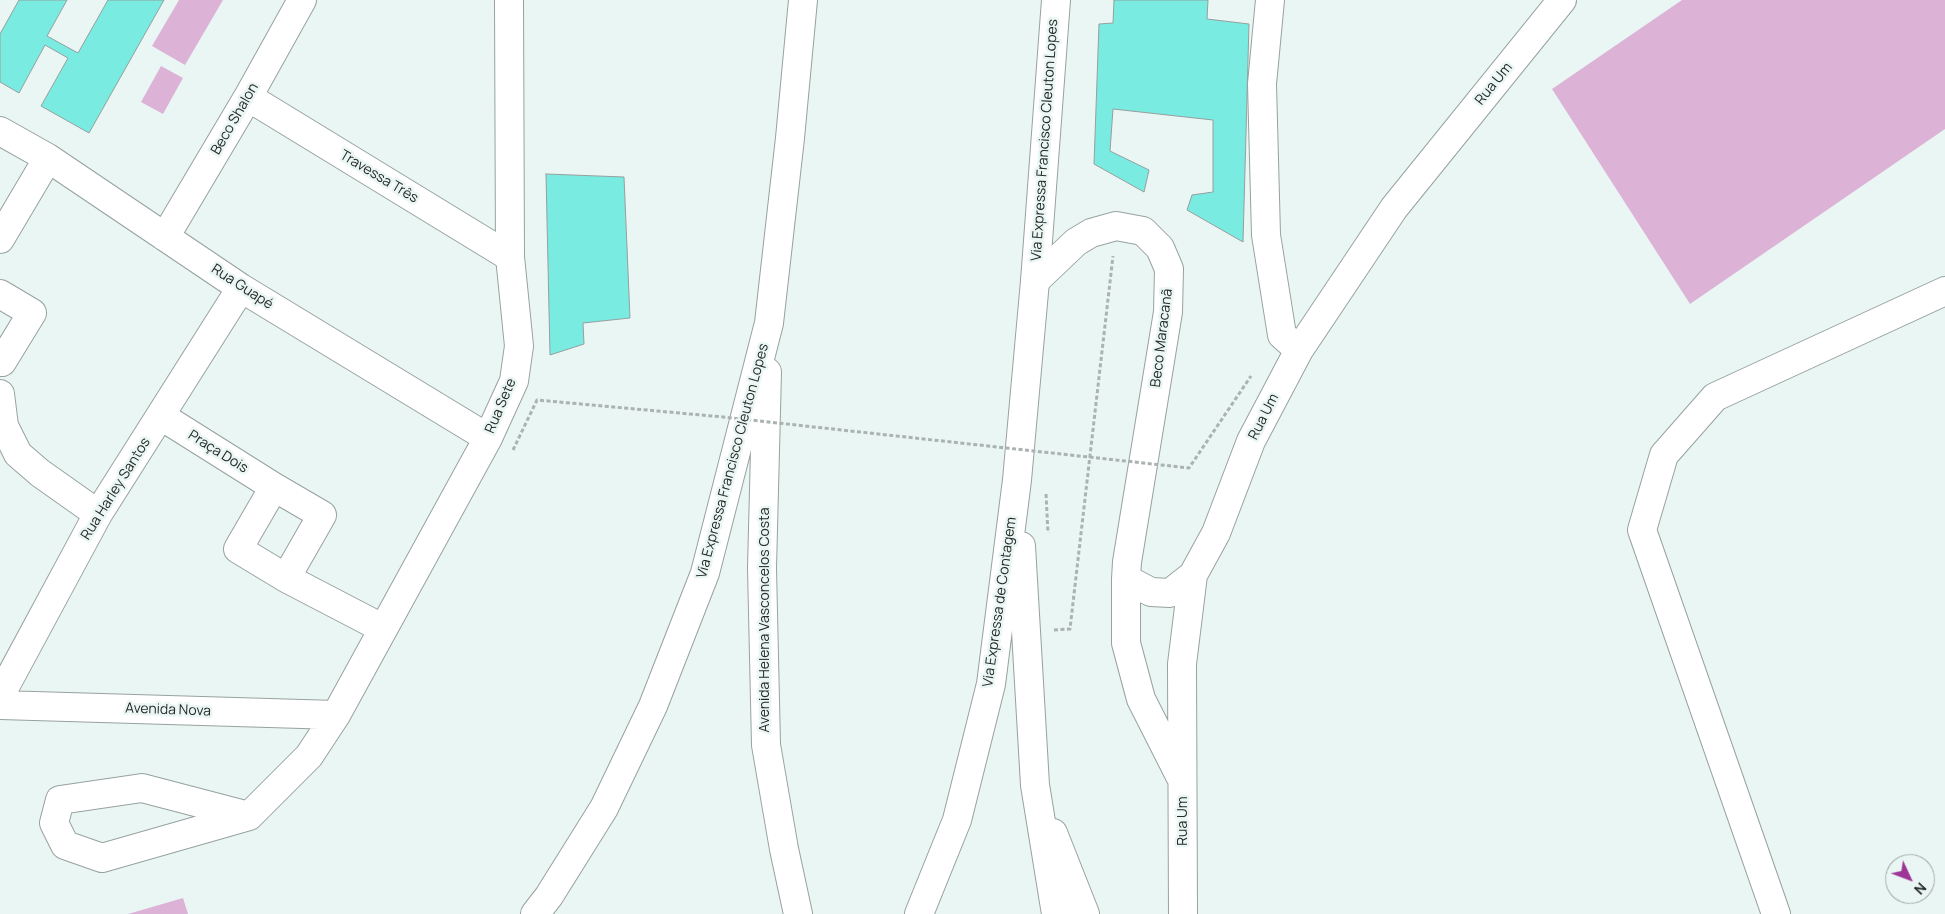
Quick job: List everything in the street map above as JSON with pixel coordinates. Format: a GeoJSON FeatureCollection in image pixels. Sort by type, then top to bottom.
{"type":"FeatureCollection","features":[{"type":"Feature","properties":{"kind":"main road","name":"Beco Shalon"},"geometry":{"type":"LineString","coordinates":[[165,237],[248,97],[302,0]]}},
{"type":"Feature","properties":{"kind":"main road","name":"Rua Sete"},"geometry":{"type":"LineString","coordinates":[[249,816],[309,756],[336,715],[382,628],[488,438],[514,381],[519,346],[510,257],[509,0]]}},
{"type":"Feature","properties":{"kind":"main road","name":"Via Expressa Francisco Cleuton Lopes"},"geometry":{"type":"LineString","coordinates":[[535,914],[549,896],[604,808],[653,706],[705,573],[769,323],[790,138],[803,0]]}},
{"type":"Feature","properties":{"kind":"main road","name":"Via Expressa Francisco Cleuton Lopes"},"geometry":{"type":"LineString","coordinates":[[1035,281],[1056,0]]}},
{"type":"Feature","properties":{"kind":"main road"},"geometry":{"type":"LineString","coordinates":[[1270,0],[1262,84],[1266,235],[1282,335],[1299,350]]}},
{"type":"Feature","properties":{"kind":"main road","name":"Rua Um"},"geometry":{"type":"LineString","coordinates":[[1183,914],[1182,664],[1193,575],[1216,533],[1251,441],[1299,350],[1394,208],[1562,0]]}},
{"type":"Feature","properties":{"kind":"main road","name":"Travessa Três"},"geometry":{"type":"LineString","coordinates":[[248,97],[510,257]]}},
{"type":"Feature","properties":{"kind":"main road","name":"Rua Guapé"},"geometry":{"type":"LineString","coordinates":[[0,131],[48,158],[241,288],[488,438]]}},
{"type":"Feature","properties":{"kind":"main road"},"geometry":{"type":"LineString","coordinates":[[0,239],[48,158]]}},
{"type":"Feature","properties":{"kind":"main road","name":"Beco Maracanã"},"geometry":{"type":"LineString","coordinates":[[1035,281],[1091,233],[1116,226],[1143,232],[1160,248],[1169,268],[1168,312],[1129,552],[1126,579],[1126,643],[1142,699],[1183,782]]}},
{"type":"Feature","properties":{"kind":"main road","name":"Via Expressa de Contagem"},"geometry":{"type":"LineString","coordinates":[[919,914],[957,820],[990,684],[1017,480],[1035,281]]}},
{"type":"Feature","properties":{"kind":"main road","name":"Rua Harley Santos"},"geometry":{"type":"LineString","coordinates":[[0,696],[98,514],[241,288]]}},
{"type":"Feature","properties":{"kind":"main road"},"geometry":{"type":"LineString","coordinates":[[1776,914],[1642,530],[1664,455],[1715,397],[1945,290]]}},
{"type":"Feature","properties":{"kind":"main road"},"geometry":{"type":"LineString","coordinates":[[0,294],[32,314],[1,370]]}},
{"type":"Feature","properties":{"kind":"main road","name":"Avenida Helena Vasconcelos Costa"},"geometry":{"type":"LineString","coordinates":[[769,323],[762,568],[766,745],[784,849],[798,914]]}},
{"type":"Feature","properties":{"kind":"main road"},"geometry":{"type":"LineString","coordinates":[[0,394],[4,426],[18,454],[40,473],[98,514]]}},
{"type":"Feature","properties":{"kind":"main road","name":"Praça Dois"},"geometry":{"type":"LineString","coordinates":[[161,416],[322,515],[286,578]]}},
{"type":"Feature","properties":{"kind":"main road"},"geometry":{"type":"LineString","coordinates":[[1017,480],[1034,785],[1056,914]]}},
{"type":"Feature","properties":{"kind":"main road"},"geometry":{"type":"LineString","coordinates":[[274,487],[238,549],[286,578],[382,628]]}},
{"type":"Feature","properties":{"kind":"main road"},"geometry":{"type":"LineString","coordinates":[[1126,579],[1151,592],[1170,593],[1193,575]]}},
{"type":"Feature","properties":{"kind":"main road","name":"Avenida Nova"},"geometry":{"type":"LineString","coordinates":[[0,705],[336,715]]}},
{"type":"Feature","properties":{"kind":"main road"},"geometry":{"type":"LineString","coordinates":[[1034,785],[1085,914]]}},
{"type":"Feature","properties":{"kind":"main road"},"geometry":{"type":"LineString","coordinates":[[142,788],[249,816],[102,858],[66,845],[54,823],[60,800],[142,788]]}},
{"type":"Feature","properties":{"kind":"path"},"geometry":{"type":"LineString","coordinates":[[1052,630],[1070,629],[1116,226]]}},
{"type":"Feature","properties":{"kind":"path"},"geometry":{"type":"LineString","coordinates":[[513,450],[537,400],[733,418],[1189,468],[1251,376]]}},
{"type":"Feature","properties":{"kind":"shaded area"},"geometry":{"type":"Polygon","coordinates":[[[179,0],[223,0],[185,65],[152,46],[179,0]]]}},
{"type":"Feature","properties":{"kind":"shaded area"},"geometry":{"type":"Polygon","coordinates":[[[1682,0],[1945,0],[1945,129],[1690,304],[1552,89],[1682,0]]]}},
{"type":"Feature","properties":{"kind":"shaded area"},"geometry":{"type":"Polygon","coordinates":[[[161,66],[183,78],[163,114],[141,102],[161,66]]]}},
{"type":"Feature","properties":{"kind":"shaded area"},"geometry":{"type":"Polygon","coordinates":[[[183,898],[188,914],[128,914],[183,898]]]}},
{"type":"Feature","properties":{"kind":"building"},"geometry":{"type":"Polygon","coordinates":[[[19,0],[67,0],[47,36],[78,53],[108,0],[164,0],[89,133],[41,106],[68,58],[45,45],[19,93],[0,82],[0,34],[19,0]]]}},
{"type":"Feature","properties":{"kind":"building"},"geometry":{"type":"Polygon","coordinates":[[[1114,0],[1208,0],[1207,19],[1249,24],[1243,242],[1187,210],[1192,195],[1213,192],[1213,120],[1113,109],[1110,151],[1149,170],[1144,192],[1094,164],[1099,24],[1113,23],[1114,0]]]}},
{"type":"Feature","properties":{"kind":"building"},"geometry":{"type":"Polygon","coordinates":[[[546,174],[624,177],[630,318],[583,323],[584,344],[550,355],[546,174]]]}}]}
